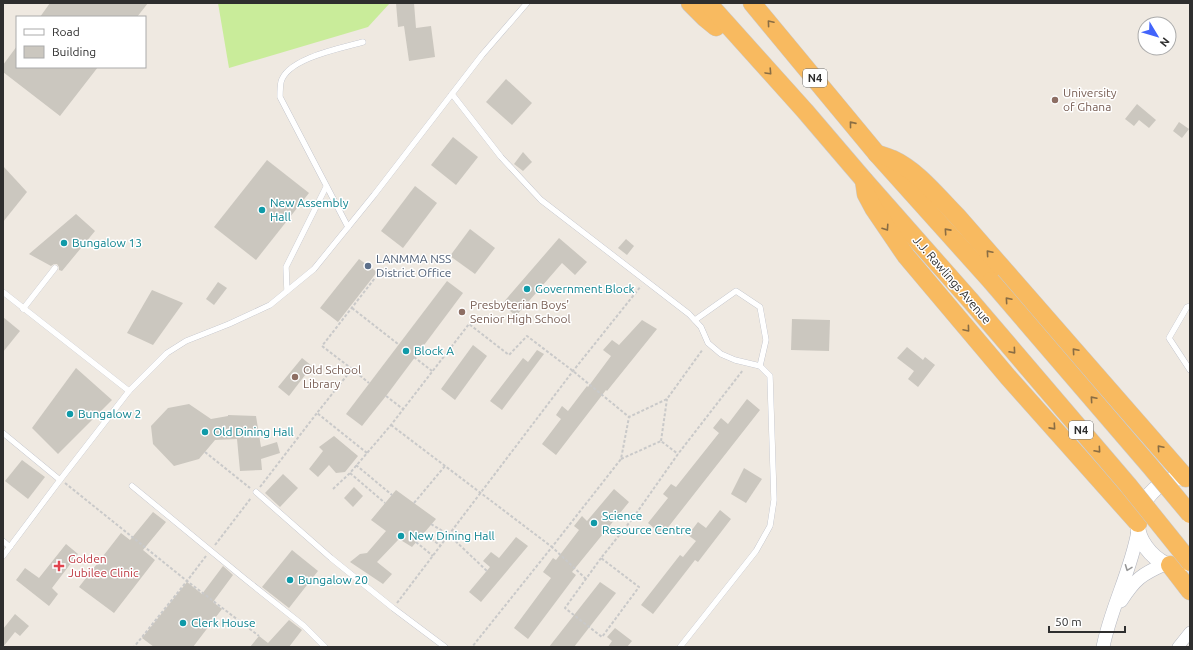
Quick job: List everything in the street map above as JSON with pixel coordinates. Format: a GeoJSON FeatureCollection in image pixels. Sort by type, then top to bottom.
{"type":"FeatureCollection","features":[{"type":"Feature","properties":{"kind":"highway"},"geometry":{"type":"LineString","coordinates":[[690,3],[705,18],[743,44]]}},
{"type":"Feature","properties":{"kind":"highway","name":"J.J. Rawlings Avenue"},"geometry":{"type":"LineString","coordinates":[[708,3],[743,44],[805,111],[975,306],[1128,485],[1190,562]]}},
{"type":"Feature","properties":{"kind":"highway","name":"N4"},"geometry":{"type":"LineString","coordinates":[[752,3],[877,154],[991,281],[1190,514]]}},
{"type":"Feature","properties":{"kind":"highway"},"geometry":{"type":"LineString","coordinates":[[877,154],[891,158],[904,166],[918,177],[957,216],[1188,478]]}},
{"type":"Feature","properties":{"kind":"highway"},"geometry":{"type":"LineString","coordinates":[[864,180],[866,194],[874,209],[906,256],[1008,377],[1138,527]]}},
{"type":"Feature","properties":{"kind":"highway"},"geometry":{"type":"LineString","coordinates":[[1168,564],[1190,592]]}},
{"type":"Feature","properties":{"kind":"main road"},"geometry":{"type":"LineString","coordinates":[[1188,478],[1172,479],[1159,485],[1149,494],[1142,507],[1138,527],[1148,550],[1154,556],[1168,564],[1190,566]]}},
{"type":"Feature","properties":{"kind":"street"},"geometry":{"type":"LineString","coordinates":[[1103,647],[1112,614],[1131,560],[1138,527]]}},
{"type":"Feature","properties":{"kind":"street"},"geometry":{"type":"LineString","coordinates":[[1112,614],[1129,588],[1141,576],[1147,572],[1168,564]]}},
{"type":"Feature","properties":{"kind":"street"},"geometry":{"type":"LineString","coordinates":[[1178,647],[1190,632]]}},
{"type":"Feature","properties":{"kind":"lane"},"geometry":{"type":"LineString","coordinates":[[3,556],[130,391],[167,353],[186,341],[229,324],[270,304],[314,270],[482,55],[527,3]]}},
{"type":"Feature","properties":{"kind":"lane"},"geometry":{"type":"LineString","coordinates":[[348,227],[280,98],[281,80],[290,68],[304,59],[363,42]]}},
{"type":"Feature","properties":{"kind":"lane"},"geometry":{"type":"LineString","coordinates":[[452,94],[501,157],[541,200],[688,314],[701,327],[708,343],[721,354],[735,360],[760,366],[770,376],[774,500],[770,526],[756,551],[680,647]]}},
{"type":"Feature","properties":{"kind":"lane"},"geometry":{"type":"LineString","coordinates":[[287,291],[286,266],[326,186]]}},
{"type":"Feature","properties":{"kind":"lane"},"geometry":{"type":"LineString","coordinates":[[23,308],[55,268]]}},
{"type":"Feature","properties":{"kind":"lane"},"geometry":{"type":"LineString","coordinates":[[695,320],[736,291],[760,307],[766,340],[760,366]]}},
{"type":"Feature","properties":{"kind":"lane"},"geometry":{"type":"LineString","coordinates":[[3,292],[130,391]]}},
{"type":"Feature","properties":{"kind":"lane"},"geometry":{"type":"LineString","coordinates":[[1190,306],[1187,307],[1169,338],[1190,370]]}},
{"type":"Feature","properties":{"kind":"lane"},"geometry":{"type":"LineString","coordinates":[[3,433],[60,480]]}},
{"type":"Feature","properties":{"kind":"lane"},"geometry":{"type":"LineString","coordinates":[[132,486],[304,626],[325,647]]}},
{"type":"Feature","properties":{"kind":"lane"},"geometry":{"type":"LineString","coordinates":[[256,492],[331,558],[393,608],[445,647]]}},
{"type":"Feature","properties":{"kind":"lane"},"geometry":{"type":"LineString","coordinates":[[3,541],[10,547]]}},
{"type":"Feature","properties":{"kind":"path"},"geometry":{"type":"LineString","coordinates":[[369,383],[322,346],[375,278]]}},
{"type":"Feature","properties":{"kind":"path"},"geometry":{"type":"LineString","coordinates":[[393,608],[573,372],[645,281]]}},
{"type":"Feature","properties":{"kind":"path"},"geometry":{"type":"LineString","coordinates":[[352,308],[398,344]]}},
{"type":"Feature","properties":{"kind":"path"},"geometry":{"type":"LineString","coordinates":[[332,488],[350,473],[391,425],[469,324],[509,355],[527,336],[629,417]]}},
{"type":"Feature","properties":{"kind":"path"},"geometry":{"type":"LineString","coordinates":[[661,441],[668,399],[708,343]]}},
{"type":"Feature","properties":{"kind":"path"},"geometry":{"type":"LineString","coordinates":[[414,357],[433,371]]}},
{"type":"Feature","properties":{"kind":"path"},"geometry":{"type":"LineString","coordinates":[[601,558],[639,587],[602,637],[565,608],[601,558],[633,518],[678,454],[748,362]]}},
{"type":"Feature","properties":{"kind":"path"},"geometry":{"type":"LineString","coordinates":[[352,369],[317,414],[367,452]]}},
{"type":"Feature","properties":{"kind":"path"},"geometry":{"type":"LineString","coordinates":[[386,396],[403,409]]}},
{"type":"Feature","properties":{"kind":"path"},"geometry":{"type":"LineString","coordinates":[[629,417],[668,399]]}},
{"type":"Feature","properties":{"kind":"path"},"geometry":{"type":"LineString","coordinates":[[472,647],[621,459],[629,417]]}},
{"type":"Feature","properties":{"kind":"path"},"geometry":{"type":"LineString","coordinates":[[391,425],[552,547],[586,579]]}},
{"type":"Feature","properties":{"kind":"path"},"geometry":{"type":"LineString","coordinates":[[661,441],[678,454]]}},
{"type":"Feature","properties":{"kind":"path"},"geometry":{"type":"LineString","coordinates":[[621,459],[661,441]]}},
{"type":"Feature","properties":{"kind":"path"},"geometry":{"type":"LineString","coordinates":[[205,452],[256,492]]}},
{"type":"Feature","properties":{"kind":"path"},"geometry":{"type":"LineString","coordinates":[[356,465],[392,495]]}},
{"type":"Feature","properties":{"kind":"path"},"geometry":{"type":"LineString","coordinates":[[414,504],[445,466]]}},
{"type":"Feature","properties":{"kind":"path"},"geometry":{"type":"LineString","coordinates":[[350,473],[385,503]]}},
{"type":"Feature","properties":{"kind":"path"},"geometry":{"type":"LineString","coordinates":[[60,480],[259,636]]}},
{"type":"Feature","properties":{"kind":"path"},"geometry":{"type":"LineString","coordinates":[[431,524],[449,535],[487,571]]}},
{"type":"Feature","properties":{"kind":"path"},"geometry":{"type":"LineString","coordinates":[[423,533],[441,546]]}},
{"type":"Feature","properties":{"kind":"path"},"geometry":{"type":"LineString","coordinates":[[416,542],[433,556]]}},
{"type":"Feature","properties":{"kind":"path"},"geometry":{"type":"LineString","coordinates":[[134,647],[187,581]]}},
{"type":"Feature","properties":{"kind":"green space"},"geometry":{"type":"Polygon","coordinates":[[[218,3],[390,3],[368,27],[229,68],[218,3]]]}},
{"type":"Feature","properties":{"kind":"building"},"geometry":{"type":"Polygon","coordinates":[[[50,3],[148,3],[138,16],[41,16],[50,3]]]}},
{"type":"Feature","properties":{"kind":"building"},"geometry":{"type":"Polygon","coordinates":[[[396,3],[414,3],[416,28],[431,26],[435,57],[409,61],[404,26],[398,27],[396,3]]]}},
{"type":"Feature","properties":{"kind":"building"},"geometry":{"type":"Polygon","coordinates":[[[16,47],[16,68],[97,68],[60,116],[3,72],[3,65],[16,47]]]}},
{"type":"Feature","properties":{"kind":"building"},"geometry":{"type":"Polygon","coordinates":[[[506,79],[532,103],[512,125],[486,102],[506,79]]]}},
{"type":"Feature","properties":{"kind":"building"},"geometry":{"type":"Polygon","coordinates":[[[1137,104],[1156,120],[1149,128],[1139,120],[1134,126],[1125,119],[1137,104]]]}},
{"type":"Feature","properties":{"kind":"building"},"geometry":{"type":"Polygon","coordinates":[[[1179,122],[1189,129],[1182,138],[1173,131],[1179,122]]]}},
{"type":"Feature","properties":{"kind":"building"},"geometry":{"type":"Polygon","coordinates":[[[453,137],[478,157],[456,185],[431,165],[453,137]]]}},
{"type":"Feature","properties":{"kind":"building"},"geometry":{"type":"Polygon","coordinates":[[[523,152],[532,162],[523,171],[514,164],[523,152]]]}},
{"type":"Feature","properties":{"kind":"building","name":"New Assembly Hall"},"geometry":{"type":"Polygon","coordinates":[[[267,160],[309,193],[256,260],[214,227],[267,160]]]}},
{"type":"Feature","properties":{"kind":"building"},"geometry":{"type":"Polygon","coordinates":[[[3,166],[27,192],[3,222],[3,166]]]}},
{"type":"Feature","properties":{"kind":"building"},"geometry":{"type":"Polygon","coordinates":[[[415,186],[437,203],[403,248],[381,231],[415,186]]]}},
{"type":"Feature","properties":{"kind":"building","name":"Bungalow 13"},"geometry":{"type":"Polygon","coordinates":[[[76,214],[95,231],[62,271],[59,270],[57,264],[51,266],[29,254],[76,214]]]}},
{"type":"Feature","properties":{"kind":"building"},"geometry":{"type":"Polygon","coordinates":[[[470,229],[495,248],[475,274],[450,256],[470,229]]]}},
{"type":"Feature","properties":{"kind":"building","name":"Government Block"},"geometry":{"type":"Polygon","coordinates":[[[559,238],[587,262],[575,275],[562,263],[516,316],[502,304],[559,238]]]}},
{"type":"Feature","properties":{"kind":"building"},"geometry":{"type":"Polygon","coordinates":[[[626,239],[634,246],[627,255],[618,248],[626,239]]]}},
{"type":"Feature","properties":{"kind":"building"},"geometry":{"type":"Polygon","coordinates":[[[359,259],[377,272],[338,322],[320,308],[359,259]]]}},
{"type":"Feature","properties":{"kind":"building","name":"Block A"},"geometry":{"type":"Polygon","coordinates":[[[447,281],[463,293],[362,426],[346,414],[447,281]]]}},
{"type":"Feature","properties":{"kind":"building"},"geometry":{"type":"Polygon","coordinates":[[[218,282],[227,288],[214,305],[206,299],[218,282]]]}},
{"type":"Feature","properties":{"kind":"building"},"geometry":{"type":"Polygon","coordinates":[[[152,290],[183,303],[153,345],[127,333],[152,290]]]}},
{"type":"Feature","properties":{"kind":"building"},"geometry":{"type":"Polygon","coordinates":[[[3,317],[20,331],[3,352],[3,317]]]}},
{"type":"Feature","properties":{"kind":"building"},"geometry":{"type":"Polygon","coordinates":[[[792,319],[830,320],[829,351],[791,350],[792,319]]]}},
{"type":"Feature","properties":{"kind":"building"},"geometry":{"type":"Polygon","coordinates":[[[642,320],[657,329],[607,391],[606,390],[556,455],[542,444],[561,419],[556,415],[562,406],[568,411],[587,386],[588,387],[611,356],[603,350],[612,340],[619,345],[642,320]]]}},
{"type":"Feature","properties":{"kind":"building"},"geometry":{"type":"Polygon","coordinates":[[[473,345],[487,356],[455,400],[441,389],[473,345]]]}},
{"type":"Feature","properties":{"kind":"building"},"geometry":{"type":"Polygon","coordinates":[[[907,347],[923,360],[925,357],[935,365],[918,387],[908,379],[914,371],[897,358],[907,347]]]}},
{"type":"Feature","properties":{"kind":"building"},"geometry":{"type":"Polygon","coordinates":[[[537,350],[544,354],[502,410],[490,401],[523,358],[528,362],[537,350]]]}},
{"type":"Feature","properties":{"kind":"building","name":"Old School Library"},"geometry":{"type":"Polygon","coordinates":[[[302,358],[312,366],[289,396],[278,387],[302,358]]]}},
{"type":"Feature","properties":{"kind":"building","name":"Bungalow 2"},"geometry":{"type":"Polygon","coordinates":[[[76,368],[112,400],[58,454],[32,428],[76,368]]]}},
{"type":"Feature","properties":{"kind":"building"},"geometry":{"type":"Polygon","coordinates":[[[747,399],[760,410],[662,535],[648,523],[668,498],[663,494],[671,484],[676,487],[719,433],[713,428],[721,418],[728,424],[747,399]]]}},
{"type":"Feature","properties":{"kind":"building","name":"Old Dining Hall"},"geometry":{"type":"Polygon","coordinates":[[[189,404],[211,419],[228,415],[256,416],[261,447],[277,442],[280,453],[261,459],[262,470],[240,471],[237,439],[215,440],[199,459],[174,466],[153,444],[151,426],[168,408],[189,404]]]}},
{"type":"Feature","properties":{"kind":"building"},"geometry":{"type":"Polygon","coordinates":[[[334,436],[358,456],[345,472],[336,473],[329,465],[318,477],[309,469],[323,451],[319,447],[334,436]]]}},
{"type":"Feature","properties":{"kind":"building"},"geometry":{"type":"Polygon","coordinates":[[[22,460],[45,477],[28,499],[5,481],[22,460]]]}},
{"type":"Feature","properties":{"kind":"building"},"geometry":{"type":"Polygon","coordinates":[[[744,468],[762,479],[746,503],[731,494],[744,468]]]}},
{"type":"Feature","properties":{"kind":"building"},"geometry":{"type":"Polygon","coordinates":[[[283,474],[298,488],[280,507],[265,493],[283,474]]]}},
{"type":"Feature","properties":{"kind":"building"},"geometry":{"type":"Polygon","coordinates":[[[354,487],[363,496],[353,507],[344,498],[354,487]]]}},
{"type":"Feature","properties":{"kind":"building"},"geometry":{"type":"Polygon","coordinates":[[[614,489],[629,502],[572,572],[576,575],[528,639],[514,628],[551,578],[543,572],[553,558],[556,560],[579,530],[574,526],[582,516],[587,521],[614,489]]]}},
{"type":"Feature","properties":{"kind":"building","name":"New Dining Hall"},"geometry":{"type":"Polygon","coordinates":[[[396,490],[436,519],[412,547],[399,539],[377,562],[392,574],[383,584],[350,562],[360,554],[367,553],[386,531],[371,520],[396,490]]]}},
{"type":"Feature","properties":{"kind":"building"},"geometry":{"type":"Polygon","coordinates":[[[720,510],[731,519],[698,562],[695,560],[653,614],[641,605],[680,555],[683,557],[696,541],[688,535],[698,522],[706,528],[720,510]]]}},
{"type":"Feature","properties":{"kind":"building"},"geometry":{"type":"Polygon","coordinates":[[[153,512],[166,522],[143,550],[155,560],[114,613],[79,587],[121,533],[130,540],[153,512]]]}},
{"type":"Feature","properties":{"kind":"building"},"geometry":{"type":"Polygon","coordinates":[[[516,537],[528,546],[481,602],[469,592],[490,567],[483,561],[491,552],[499,558],[516,537]]]}},
{"type":"Feature","properties":{"kind":"building"},"geometry":{"type":"Polygon","coordinates":[[[66,544],[78,554],[52,588],[58,594],[49,606],[16,580],[25,568],[39,578],[66,544]]]}},
{"type":"Feature","properties":{"kind":"building","name":"Bungalow 20"},"geometry":{"type":"Polygon","coordinates":[[[292,550],[318,571],[289,608],[262,587],[292,550]]]}},
{"type":"Feature","properties":{"kind":"building","name":"Clerk House"},"geometry":{"type":"Polygon","coordinates":[[[223,566],[233,575],[213,602],[222,609],[193,647],[154,647],[142,638],[187,582],[202,594],[223,566]]]}},
{"type":"Feature","properties":{"kind":"building"},"geometry":{"type":"Polygon","coordinates":[[[600,582],[616,593],[574,647],[549,647],[600,582]]]}},
{"type":"Feature","properties":{"kind":"building"},"geometry":{"type":"Polygon","coordinates":[[[15,614],[29,626],[20,636],[15,632],[3,647],[3,629],[15,614]]]}},
{"type":"Feature","properties":{"kind":"building"},"geometry":{"type":"Polygon","coordinates":[[[289,620],[302,630],[289,647],[250,647],[259,636],[268,643],[289,620]]]}},
{"type":"Feature","properties":{"kind":"building"},"geometry":{"type":"Polygon","coordinates":[[[615,628],[632,641],[627,647],[608,647],[612,641],[607,637],[615,628]]]}},
{"type":"Feature","properties":{"kind":"place","name":"University of Ghana"},"geometry":{"type":"Point","coordinates":[1055,100]}},
{"type":"Feature","properties":{"kind":"place","name":"New Assembly Hall"},"geometry":{"type":"Point","coordinates":[262,210]}},
{"type":"Feature","properties":{"kind":"place","name":"Bungalow 13"},"geometry":{"type":"Point","coordinates":[64,243]}},
{"type":"Feature","properties":{"kind":"place","name":"LANMMA NSS District Office"},"geometry":{"type":"Point","coordinates":[368,266]}},
{"type":"Feature","properties":{"kind":"place","name":"Government Block"},"geometry":{"type":"Point","coordinates":[527,289]}},
{"type":"Feature","properties":{"kind":"place","name":"Presbyterian Boys' Senior High School"},"geometry":{"type":"Point","coordinates":[462,312]}},
{"type":"Feature","properties":{"kind":"place","name":"Block A"},"geometry":{"type":"Point","coordinates":[406,351]}},
{"type":"Feature","properties":{"kind":"place","name":"Old School Library"},"geometry":{"type":"Point","coordinates":[295,377]}},
{"type":"Feature","properties":{"kind":"place","name":"Bungalow 2"},"geometry":{"type":"Point","coordinates":[70,414]}},
{"type":"Feature","properties":{"kind":"place","name":"Old Dining Hall"},"geometry":{"type":"Point","coordinates":[205,432]}},
{"type":"Feature","properties":{"kind":"place","name":"Science Resource Centre"},"geometry":{"type":"Point","coordinates":[594,523]}},
{"type":"Feature","properties":{"kind":"place","name":"New Dining Hall"},"geometry":{"type":"Point","coordinates":[401,536]}},
{"type":"Feature","properties":{"kind":"place","name":"Golden Jubilee Clinic"},"geometry":{"type":"Point","coordinates":[59,566]}},
{"type":"Feature","properties":{"kind":"place","name":"Bungalow 20"},"geometry":{"type":"Point","coordinates":[290,580]}},
{"type":"Feature","properties":{"kind":"place","name":"Clerk House"},"geometry":{"type":"Point","coordinates":[183,623]}}]}
